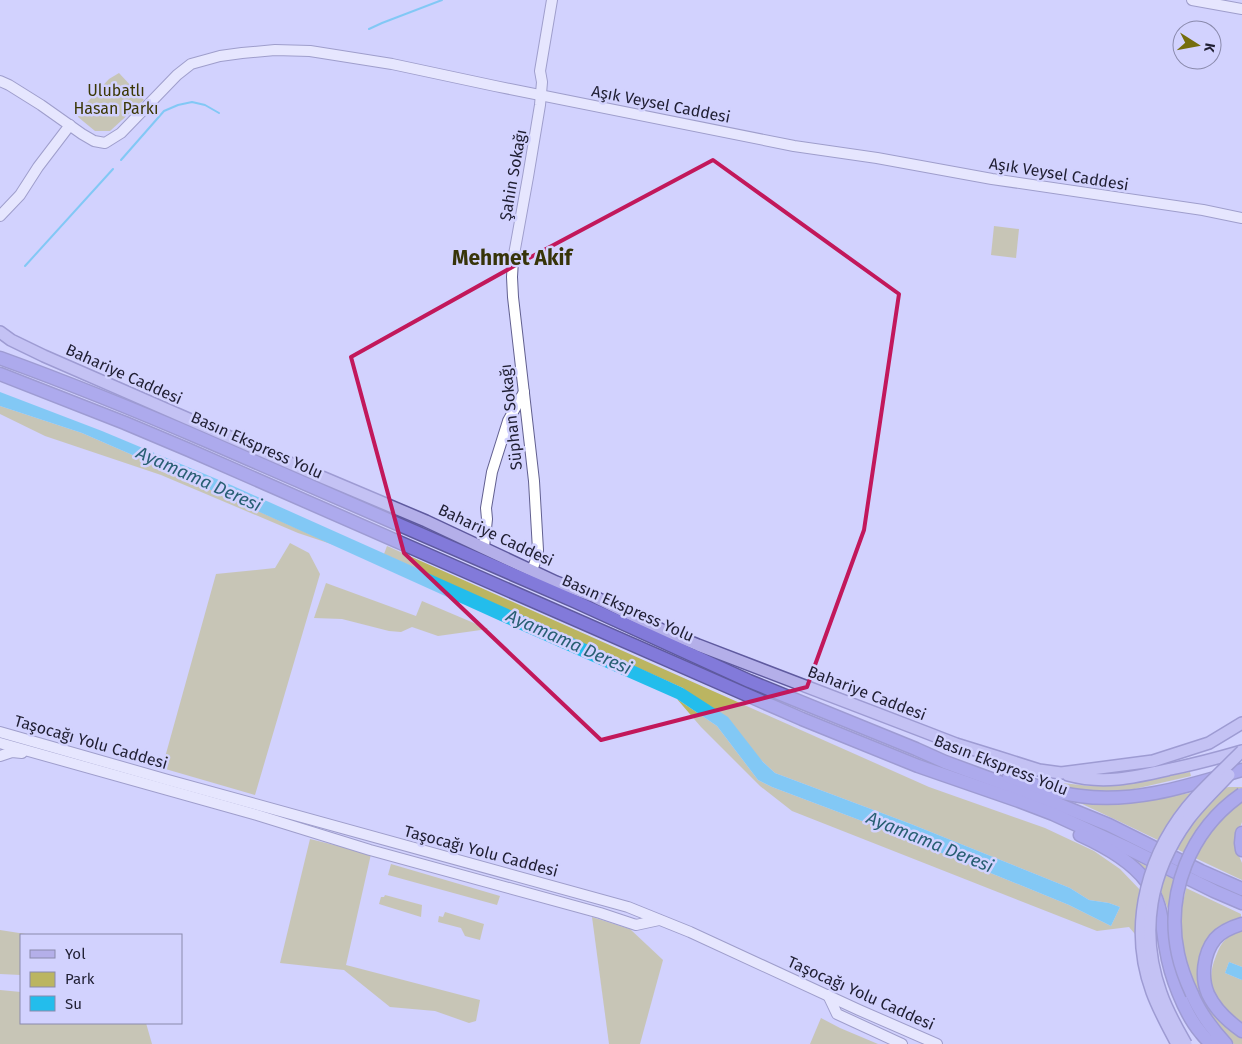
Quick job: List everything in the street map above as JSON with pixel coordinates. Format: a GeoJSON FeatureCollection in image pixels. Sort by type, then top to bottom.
{"type":"FeatureCollection","features":[{"type":"Feature","properties":{"kind":"highway"},"geometry":{"type":"LineString","coordinates":[[0,351],[29,364],[44,374]]}},
{"type":"Feature","properties":{"kind":"highway","name":"Basın Ekspress Yolu"},"geometry":{"type":"LineString","coordinates":[[0,358],[152,417],[574,601],[750,681],[945,762],[1043,798],[1109,825],[1201,871],[1242,889]]}},
{"type":"Feature","properties":{"kind":"highway","name":"Basın Ekspress Yolu"},"geometry":{"type":"LineString","coordinates":[[0,374],[125,423],[802,720],[918,766],[1038,808],[1097,834],[1242,904]]}},
{"type":"Feature","properties":{"kind":"highway"},"geometry":{"type":"LineString","coordinates":[[916,749],[950,757],[1045,789],[1090,798],[1133,797],[1156,793],[1242,770]]}},
{"type":"Feature","properties":{"kind":"highway"},"geometry":{"type":"LineString","coordinates":[[1209,780],[1242,776]]}},
{"type":"Feature","properties":{"kind":"highway"},"geometry":{"type":"LineString","coordinates":[[993,793],[1014,806],[1068,829],[1101,846],[1128,863],[1145,879],[1161,911],[1169,968],[1176,987],[1192,1022],[1212,1044]]}},
{"type":"Feature","properties":{"kind":"highway"},"geometry":{"type":"LineString","coordinates":[[1226,1044],[1207,1022],[1192,994],[1181,966],[1174,917],[1180,879],[1193,848],[1208,825],[1224,808],[1242,794]]}},
{"type":"Feature","properties":{"kind":"highway"},"geometry":{"type":"LineString","coordinates":[[1242,833],[1242,850]]}},
{"type":"Feature","properties":{"kind":"highway"},"geometry":{"type":"LineString","coordinates":[[1242,924],[1226,930],[1215,939],[1207,957],[1204,984],[1215,1005],[1225,1017],[1242,1031]]}},
{"type":"Feature","properties":{"kind":"main road"},"geometry":{"type":"LineString","coordinates":[[542,82],[540,70],[552,0]]}},
{"type":"Feature","properties":{"kind":"main road"},"geometry":{"type":"LineString","coordinates":[[542,82],[547,71],[558,0]]}},
{"type":"Feature","properties":{"kind":"main road"},"geometry":{"type":"LineString","coordinates":[[1192,0],[1242,9]]}},
{"type":"Feature","properties":{"kind":"main road","name":"Aşık Veysel Caddesi"},"geometry":{"type":"LineString","coordinates":[[70,125],[94,141],[105,143],[122,133],[176,75],[191,64],[242,52],[310,50],[392,64],[794,146],[876,158],[992,179],[1204,210],[1242,218]]}},
{"type":"Feature","properties":{"kind":"main road"},"geometry":{"type":"LineString","coordinates":[[0,81],[70,125],[38,167],[20,196],[0,216]]}},
{"type":"Feature","properties":{"kind":"main road","name":"Şahin Sokağı"},"geometry":{"type":"LineString","coordinates":[[513,260],[542,82]]}},
{"type":"Feature","properties":{"kind":"main road","name":"Süphan Sokağı"},"geometry":{"type":"LineString","coordinates":[[513,260],[513,297],[534,481],[538,550],[532,570]]}},
{"type":"Feature","properties":{"kind":"main road","name":"Bahariye Caddesi"},"geometry":{"type":"LineString","coordinates":[[0,332],[11,340],[44,356],[409,513],[556,582],[593,596],[664,631],[956,744],[1039,770],[1062,774],[1153,761],[1209,743],[1242,723]]}},
{"type":"Feature","properties":{"kind":"main road"},"geometry":{"type":"LineString","coordinates":[[484,547],[487,519],[486,508],[492,472],[508,421],[524,392]]}},
{"type":"Feature","properties":{"kind":"main road","name":"Taşocağı Yolu Caddesi"},"geometry":{"type":"LineString","coordinates":[[0,732],[258,810],[370,850],[600,913],[636,925],[660,920]]}},
{"type":"Feature","properties":{"kind":"main road","name":"Taşocağı Yolu Caddesi"},"geometry":{"type":"LineString","coordinates":[[0,743],[152,785],[258,810],[628,907],[690,932],[937,1044]]}},
{"type":"Feature","properties":{"kind":"main road"},"geometry":{"type":"LineString","coordinates":[[1062,774],[1079,778],[1111,780],[1138,777],[1242,751]]}},
{"type":"Feature","properties":{"kind":"main road"},"geometry":{"type":"LineString","coordinates":[[1178,1044],[1162,1016],[1149,983],[1144,965],[1141,914],[1150,876],[1159,851],[1168,836],[1196,797],[1242,751]]}},
{"type":"Feature","properties":{"kind":"main road"},"geometry":{"type":"LineString","coordinates":[[0,756],[12,752],[35,752]]}},
{"type":"Feature","properties":{"kind":"main road"},"geometry":{"type":"LineString","coordinates":[[1186,1044],[1161,994],[1153,968],[1149,938],[1150,909],[1157,878],[1176,838],[1208,797],[1242,762]]}},
{"type":"Feature","properties":{"kind":"main road","name":"Taşocağı Yolu Caddesi"},"geometry":{"type":"LineString","coordinates":[[828,995],[837,1014],[902,1044]]}},
{"type":"Feature","properties":{"kind":"main road"},"geometry":{"type":"LineString","coordinates":[[853,1022],[859,1010]]}},
{"type":"Feature","properties":{"kind":"highlighted area"},"geometry":{"type":"Polygon","coordinates":[[[713,160],[899,294],[864,530],[807,687],[601,740],[404,553],[351,357],[516,265],[713,160]]]}},
{"type":"Feature","properties":{"kind":"green space","name":"Ulubatlı Hasan Parkı"},"geometry":{"type":"Polygon","coordinates":[[[119,73],[144,100],[110,131],[95,131],[78,117],[80,110],[109,79],[119,73]]]}},
{"type":"Feature","properties":{"kind":"green space"},"geometry":{"type":"Polygon","coordinates":[[[994,226],[1019,229],[1016,258],[991,255],[994,226]]]}},
{"type":"Feature","properties":{"kind":"green space"},"geometry":{"type":"Polygon","coordinates":[[[0,406],[82,433],[334,545],[298,533],[161,475],[45,436],[0,414],[0,406]]]}},
{"type":"Feature","properties":{"kind":"green space"},"geometry":{"type":"Polygon","coordinates":[[[290,543],[309,553],[320,574],[255,795],[162,768],[216,574],[275,568],[290,543]]]}},
{"type":"Feature","properties":{"kind":"green space"},"geometry":{"type":"Polygon","coordinates":[[[387,546],[929,787],[1045,828],[1094,851],[1120,869],[1143,893],[1140,940],[1129,927],[1097,931],[792,811],[760,786],[701,727],[677,699],[717,726],[758,780],[772,787],[878,827],[1069,905],[1111,926],[1120,907],[1089,900],[1070,888],[911,824],[775,773],[683,688],[384,554],[387,546]]]}},
{"type":"Feature","properties":{"kind":"green space"},"geometry":{"type":"Polygon","coordinates":[[[326,583],[416,616],[422,601],[488,629],[438,636],[412,627],[401,632],[389,631],[342,619],[314,618],[326,583]]]}},
{"type":"Feature","properties":{"kind":"green space"},"geometry":{"type":"Polygon","coordinates":[[[1190,772],[1191,776],[1130,790],[1083,792],[1058,787],[1062,783],[1090,786],[1190,772]]]}},
{"type":"Feature","properties":{"kind":"green space"},"geometry":{"type":"Polygon","coordinates":[[[1229,787],[1242,787],[1242,822],[1237,836],[1237,847],[1242,863],[1242,880],[1080,803],[1126,803],[1229,787]]]}},
{"type":"Feature","properties":{"kind":"green space"},"geometry":{"type":"Polygon","coordinates":[[[310,839],[371,854],[346,965],[480,1000],[476,1021],[469,1023],[435,1011],[390,1007],[344,970],[280,963],[310,839]]]}},
{"type":"Feature","properties":{"kind":"green space"},"geometry":{"type":"Polygon","coordinates":[[[1132,859],[1175,880],[1171,917],[1161,891],[1151,877],[1132,859]]]}},
{"type":"Feature","properties":{"kind":"green space"},"geometry":{"type":"Polygon","coordinates":[[[391,864],[500,896],[497,905],[388,875],[391,864]]]}},
{"type":"Feature","properties":{"kind":"green space"},"geometry":{"type":"Polygon","coordinates":[[[1186,888],[1241,914],[1241,918],[1221,925],[1212,936],[1198,967],[1242,1038],[1242,1044],[1234,1044],[1221,1030],[1200,999],[1192,982],[1186,963],[1181,926],[1186,888]]]}},
{"type":"Feature","properties":{"kind":"green space"},"geometry":{"type":"Polygon","coordinates":[[[385,895],[422,905],[421,917],[379,904],[381,897],[385,895]]]}},
{"type":"Feature","properties":{"kind":"green space"},"geometry":{"type":"Polygon","coordinates":[[[445,912],[484,924],[480,940],[465,936],[461,928],[438,922],[439,916],[443,917],[445,912]]]}},
{"type":"Feature","properties":{"kind":"green space"},"geometry":{"type":"Polygon","coordinates":[[[592,917],[630,929],[663,960],[640,1044],[609,1044],[592,917]]]}},
{"type":"Feature","properties":{"kind":"green space"},"geometry":{"type":"Polygon","coordinates":[[[0,930],[26,934],[20,934],[20,975],[0,974],[0,930]]]}},
{"type":"Feature","properties":{"kind":"green space"},"geometry":{"type":"Polygon","coordinates":[[[1242,931],[1242,967],[1229,962],[1225,973],[1242,980],[1242,1022],[1226,1009],[1217,998],[1211,979],[1213,964],[1220,947],[1227,938],[1242,931]]]}},
{"type":"Feature","properties":{"kind":"green space"},"geometry":{"type":"Polygon","coordinates":[[[0,990],[20,992],[20,1024],[146,1024],[152,1044],[0,1044],[0,990]]]}},
{"type":"Feature","properties":{"kind":"green space"},"geometry":{"type":"Polygon","coordinates":[[[821,1018],[840,1028],[878,1044],[810,1044],[821,1018]]]}},
{"type":"Feature","properties":{"kind":"water","name":"Ayamama Deresi"},"geometry":{"type":"Polygon","coordinates":[[[0,392],[102,431],[231,485],[683,688],[728,717],[763,762],[775,773],[911,824],[1070,888],[1089,900],[1120,907],[1111,926],[1069,905],[878,827],[772,787],[758,780],[717,726],[677,699],[82,433],[0,406],[0,392]]]}},
{"type":"Feature","properties":{"kind":"water"},"geometry":{"type":"Polygon","coordinates":[[[1229,962],[1242,967],[1242,980],[1225,973],[1229,962]]]}},
{"type":"Feature","properties":{"kind":"waterway"},"geometry":{"type":"LineString","coordinates":[[369,29],[442,0]]}},
{"type":"Feature","properties":{"kind":"waterway"},"geometry":{"type":"LineString","coordinates":[[121,160],[164,111],[192,102],[205,105],[219,113]]}},
{"type":"Feature","properties":{"kind":"waterway"},"geometry":{"type":"LineString","coordinates":[[25,266],[113,169]]}},
{"type":"Feature","properties":{"kind":"district","name":"Mehmet Akif"},"geometry":{"type":"Point","coordinates":[512,258]}}]}
